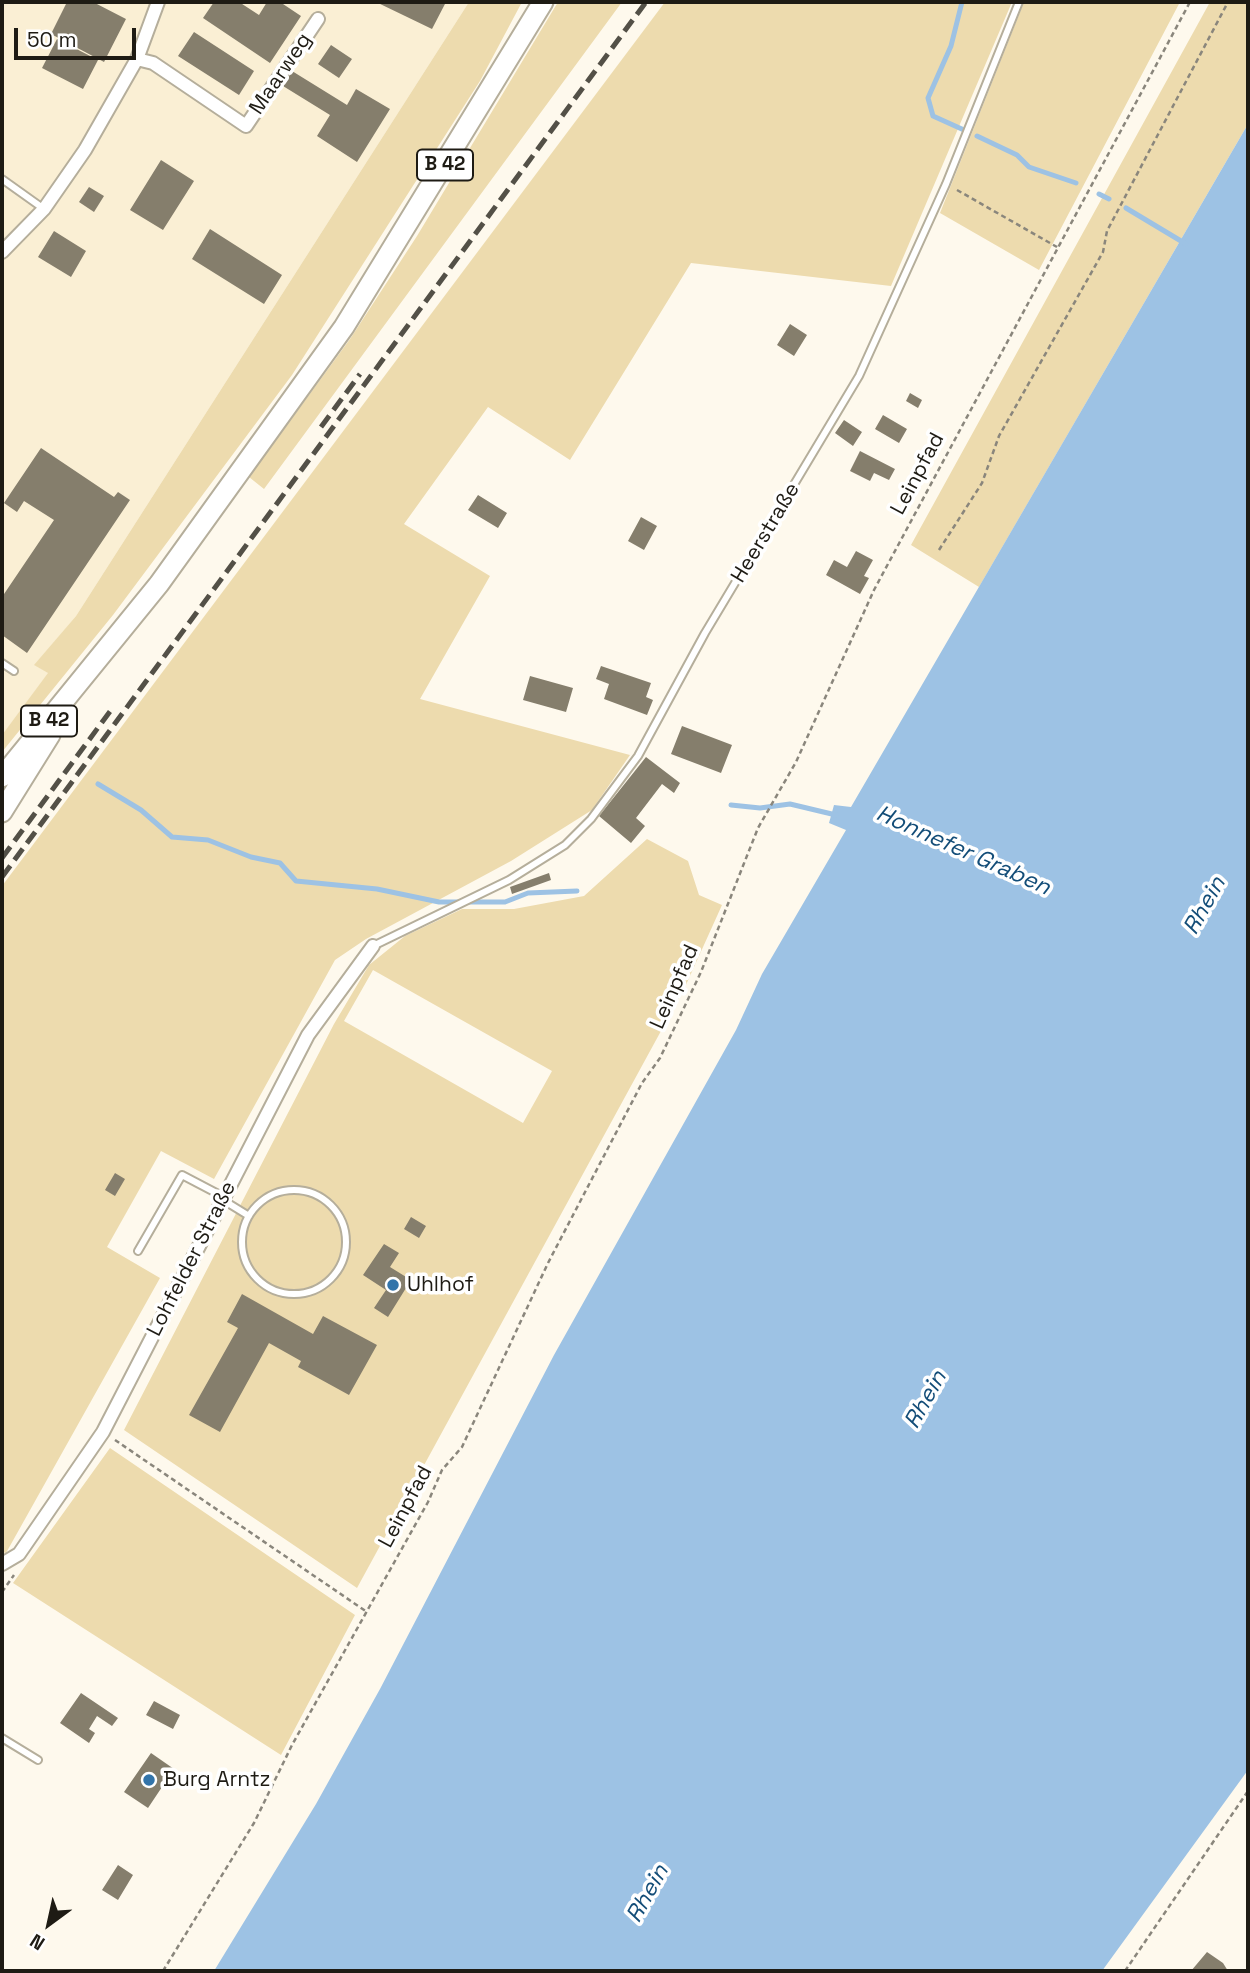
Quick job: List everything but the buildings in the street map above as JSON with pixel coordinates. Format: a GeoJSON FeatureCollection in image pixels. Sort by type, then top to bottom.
{"type":"FeatureCollection","features":[{"type":"Feature","properties":{"kind":"main road","name":"B 42"},"geometry":{"type":"LineString","coordinates":[[2,777],[159,584],[344,327],[543,2]]}},
{"type":"Feature","properties":{"kind":"main road"},"geometry":{"type":"LineString","coordinates":[[2,812],[96,664]]}},
{"type":"Feature","properties":{"kind":"street"},"geometry":{"type":"LineString","coordinates":[[2,252],[44,209],[85,150],[137,59],[157,2]]}},
{"type":"Feature","properties":{"kind":"street","name":"Maarweg"},"geometry":{"type":"LineString","coordinates":[[137,59],[153,63],[246,126],[318,19]]}},
{"type":"Feature","properties":{"kind":"street","name":"Lohfelder Straße"},"geometry":{"type":"LineString","coordinates":[[2,1564],[19,1554],[103,1432],[308,1035],[373,946]]}},
{"type":"Feature","properties":{"kind":"lane","name":"Heerstraße"},"geometry":{"type":"LineString","coordinates":[[373,946],[446,908],[509,880],[565,845],[590,819],[638,756],[705,633],[859,376],[946,184],[1019,2]]}},
{"type":"Feature","properties":{"kind":"lane"},"geometry":{"type":"LineString","coordinates":[[2,179],[44,209]]}},
{"type":"Feature","properties":{"kind":"lane"},"geometry":{"type":"LineString","coordinates":[[2,663],[14,671]]}},
{"type":"Feature","properties":{"kind":"lane"},"geometry":{"type":"LineString","coordinates":[[138,1251],[182,1175],[249,1216]]}},
{"type":"Feature","properties":{"kind":"lane"},"geometry":{"type":"LineString","coordinates":[[282,1192],[307,1192],[322,1199],[335,1210],[345,1233],[344,1258],[336,1273],[324,1285],[307,1293],[290,1294],[266,1285],[248,1266],[242,1250],[243,1232],[249,1216],[260,1203],[282,1192]]}},
{"type":"Feature","properties":{"kind":"lane"},"geometry":{"type":"LineString","coordinates":[[2,1738],[38,1760]]}},
{"type":"Feature","properties":{"kind":"path","name":"Leinpfad"},"geometry":{"type":"LineString","coordinates":[[163,1971],[254,1822],[292,1745],[367,1612],[442,1470],[462,1447],[548,1263],[642,1083],[660,1058],[701,972],[765,814],[796,761],[874,590],[1190,2]]}},
{"type":"Feature","properties":{"kind":"path"},"geometry":{"type":"LineString","coordinates":[[939,550],[982,483],[999,436],[1103,252],[1107,231],[1228,2]]}},
{"type":"Feature","properties":{"kind":"path"},"geometry":{"type":"LineString","coordinates":[[946,184],[1057,247]]}},
{"type":"Feature","properties":{"kind":"path"},"geometry":{"type":"LineString","coordinates":[[103,1432],[367,1612]]}},
{"type":"Feature","properties":{"kind":"path"},"geometry":{"type":"LineString","coordinates":[[1125,1971],[1248,1791]]}},
{"type":"Feature","properties":{"kind":"shaded area"},"geometry":{"type":"Polygon","coordinates":[[[2,2],[469,2],[76,616],[35,665],[49,673],[2,735],[2,2]]]}},
{"type":"Feature","properties":{"kind":"shaded area"},"geometry":{"type":"Polygon","coordinates":[[[469,2],[522,2],[480,81],[292,375],[113,615],[2,752],[2,735],[48,673],[34,665],[76,616],[469,2]]]}},
{"type":"Feature","properties":{"kind":"shaded area"},"geometry":{"type":"Polygon","coordinates":[[[558,2],[622,2],[264,489],[249,477],[350,339],[417,236],[558,2]]]}},
{"type":"Feature","properties":{"kind":"shaded area"},"geometry":{"type":"Polygon","coordinates":[[[665,2],[1012,2],[891,286],[691,263],[570,460],[488,407],[404,524],[490,576],[420,699],[630,755],[592,810],[511,861],[366,939],[335,960],[214,1179],[161,1151],[107,1247],[160,1278],[6,1553],[2,1552],[2,886],[665,2]]]}},
{"type":"Feature","properties":{"kind":"shaded area"},"geometry":{"type":"Polygon","coordinates":[[[1024,2],[1180,2],[1039,270],[940,213],[1024,2]]]}},
{"type":"Feature","properties":{"kind":"shaded area"},"geometry":{"type":"Polygon","coordinates":[[[1210,2],[1248,2],[1248,124],[979,587],[911,545],[1210,2]]]}},
{"type":"Feature","properties":{"kind":"shaded area"},"geometry":{"type":"Polygon","coordinates":[[[647,839],[688,861],[699,895],[722,905],[685,987],[357,1588],[124,1430],[334,1024],[369,965],[405,936],[462,909],[514,909],[584,896],[647,839]],[[373,970],[344,1021],[523,1123],[552,1071],[373,970]]]}},
{"type":"Feature","properties":{"kind":"shaded area"},"geometry":{"type":"Polygon","coordinates":[[[110,1448],[355,1615],[281,1755],[13,1583],[110,1448]]]}},
{"type":"Feature","properties":{"kind":"water","name":"Rhein"},"geometry":{"type":"Polygon","coordinates":[[[1248,124],[1248,1770],[1102,1971],[214,1971],[316,1804],[380,1689],[554,1355],[736,1030],[762,974],[846,830],[829,823],[834,805],[851,807],[1248,124]]]}},
{"type":"Feature","properties":{"kind":"waterway"},"geometry":{"type":"LineString","coordinates":[[962,2],[951,46],[928,98],[933,116],[964,130]]}},
{"type":"Feature","properties":{"kind":"waterway"},"geometry":{"type":"LineString","coordinates":[[977,136],[1017,155],[1029,167],[1076,183]]}},
{"type":"Feature","properties":{"kind":"waterway"},"geometry":{"type":"LineString","coordinates":[[1099,194],[1109,199]]}},
{"type":"Feature","properties":{"kind":"waterway"},"geometry":{"type":"LineString","coordinates":[[1126,208],[1186,244]]}},
{"type":"Feature","properties":{"kind":"waterway","name":"Honnefer Graben"},"geometry":{"type":"LineString","coordinates":[[98,784],[141,810],[172,837],[208,840],[251,857],[280,863],[296,881],[377,889],[439,902],[505,902],[528,893],[577,891]]}},
{"type":"Feature","properties":{"kind":"waterway","name":"Honnefer Graben"},"geometry":{"type":"LineString","coordinates":[[731,805],[760,808],[790,804],[836,815]]}},
{"type":"Feature","properties":{"kind":"railway"},"geometry":{"type":"LineString","coordinates":[[2,877],[646,2]]}},
{"type":"Feature","properties":{"kind":"railway"},"geometry":{"type":"LineString","coordinates":[[321,427],[360,374]]}},
{"type":"Feature","properties":{"kind":"railway"},"geometry":{"type":"LineString","coordinates":[[2,858],[114,706]]}},
{"type":"Feature","properties":{"kind":"place","name":"Uhlhof"},"geometry":{"type":"Point","coordinates":[393,1285]}},
{"type":"Feature","properties":{"kind":"place","name":"Burg Arntz"},"geometry":{"type":"Point","coordinates":[149,1780]}}]}
